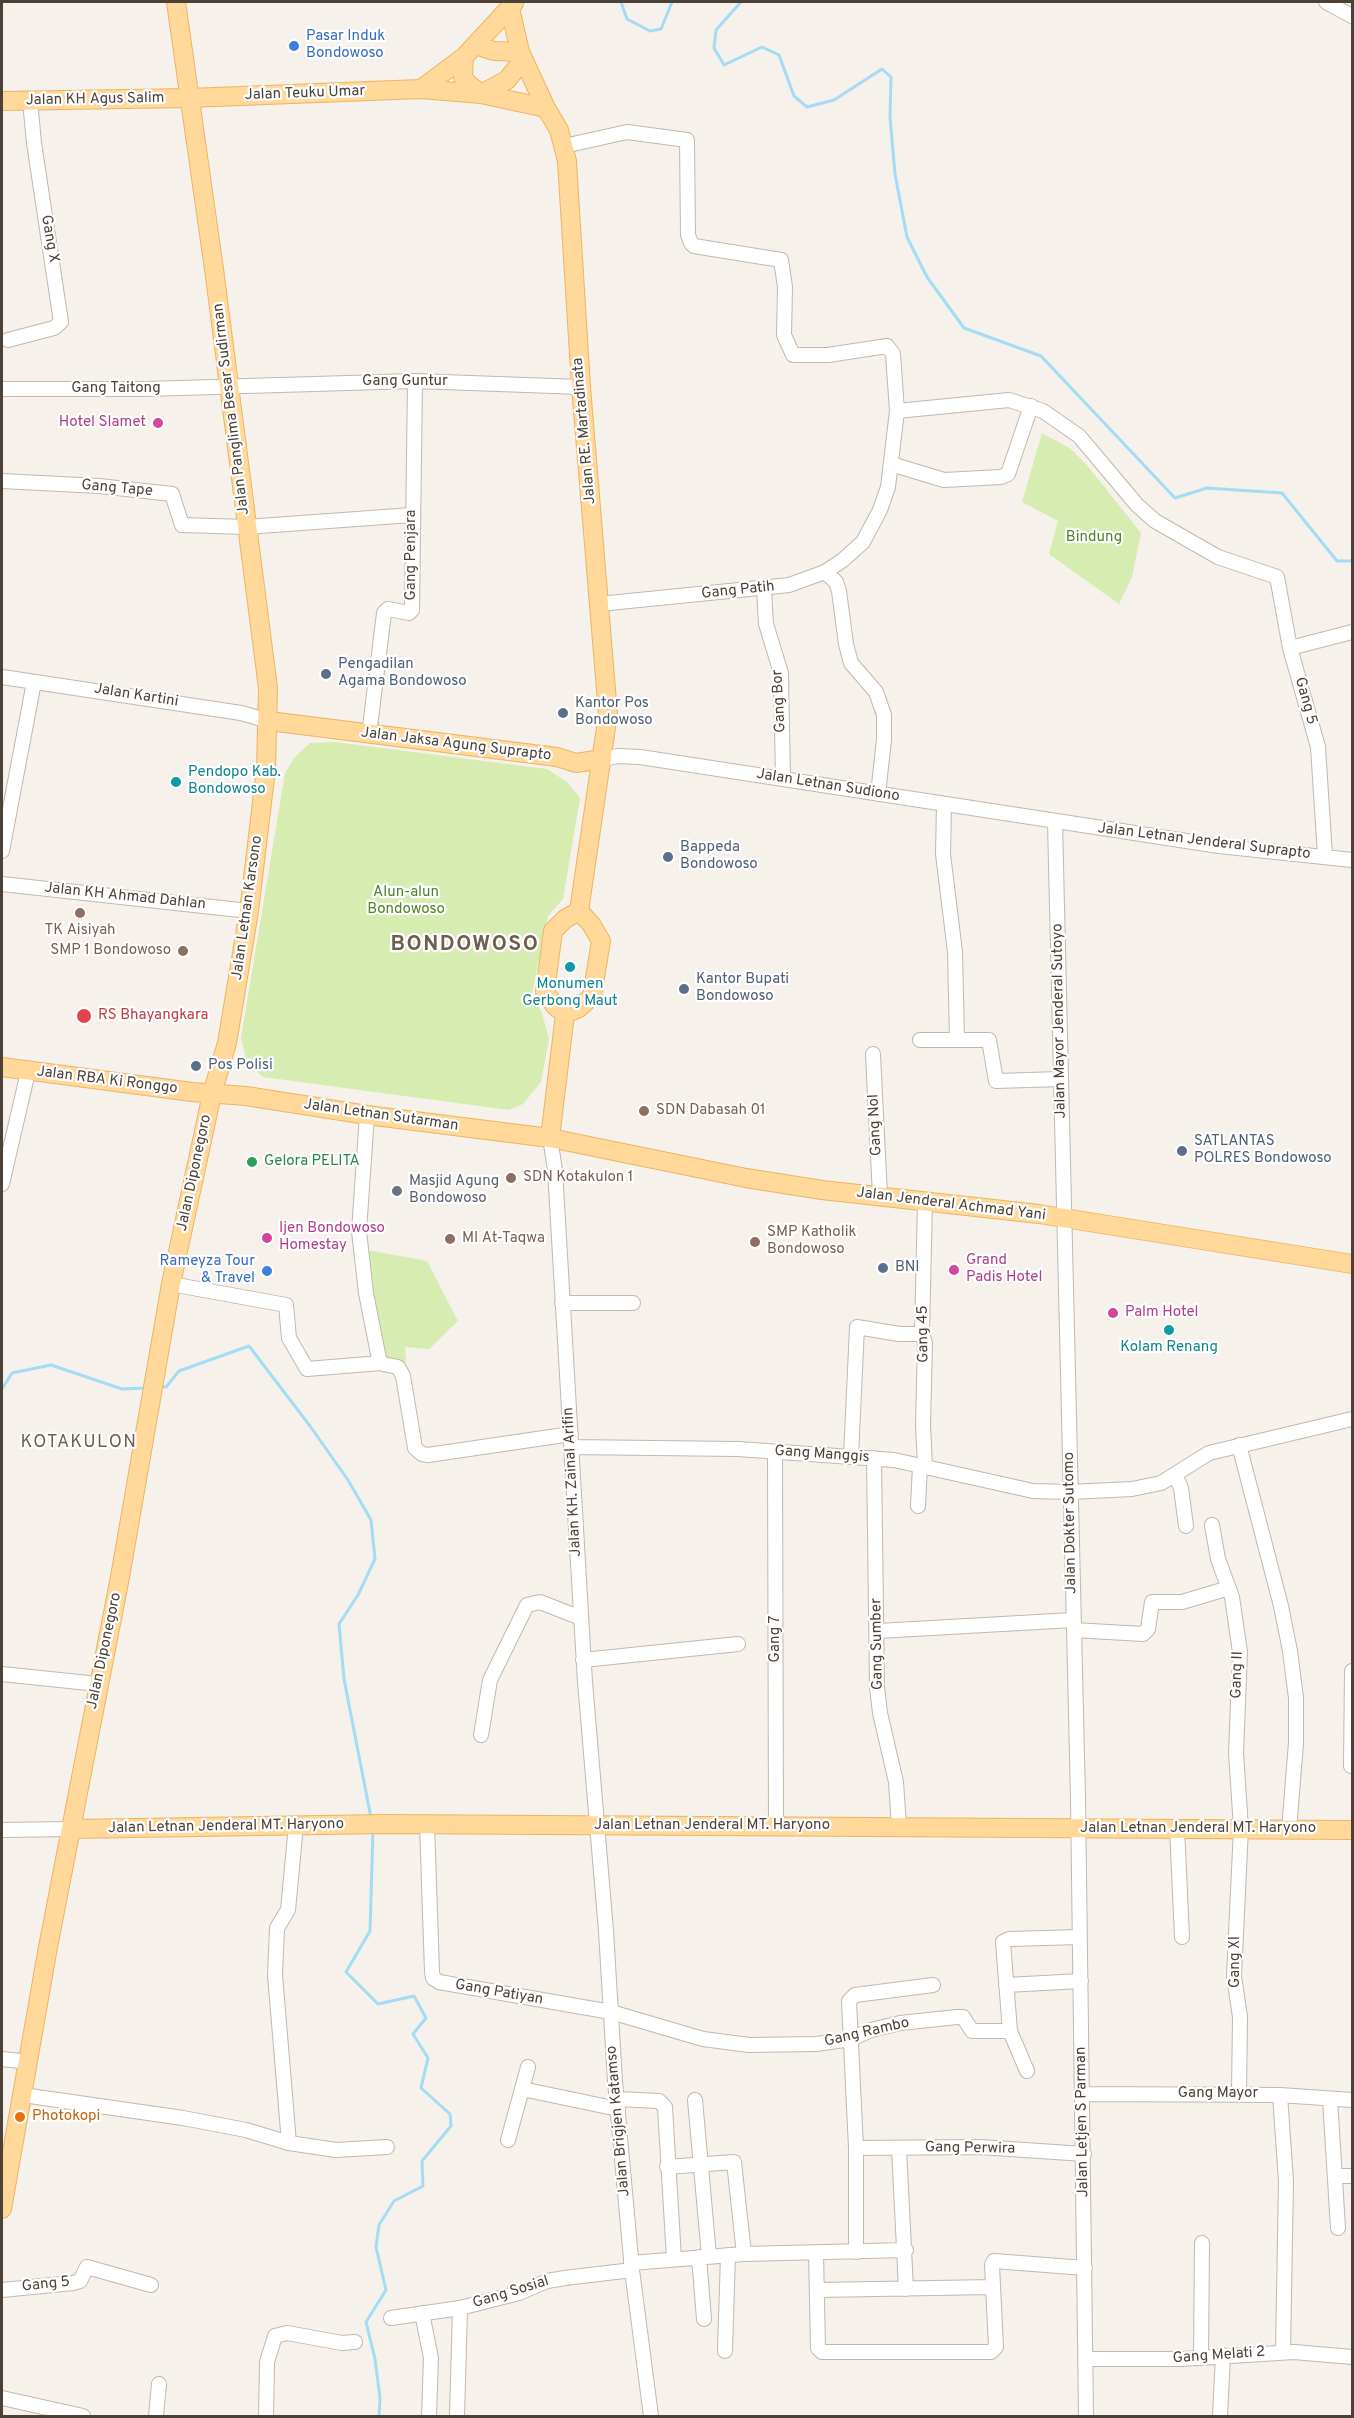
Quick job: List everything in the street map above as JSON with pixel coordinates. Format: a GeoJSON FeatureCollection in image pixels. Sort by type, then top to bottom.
{"type":"FeatureCollection","features":[{"type":"Feature","properties":{"kind":"main road","name":"Jalan Panglima Besar Sudirman"},"geometry":{"type":"LineString","coordinates":[[176,2],[230,387],[268,688],[269,721]]}},
{"type":"Feature","properties":{"kind":"main road"},"geometry":{"type":"LineString","coordinates":[[421,89],[470,51],[512,5]]}},
{"type":"Feature","properties":{"kind":"main road","name":"Jalan RE. Martadinata"},"geometry":{"type":"LineString","coordinates":[[512,5],[522,56],[559,130],[567,161],[581,387],[608,714],[579,911]]}},
{"type":"Feature","properties":{"kind":"main road"},"geometry":{"type":"LineString","coordinates":[[470,51],[494,51],[522,56],[507,80],[481,94],[463,77],[470,51]]}},
{"type":"Feature","properties":{"kind":"main road","name":"Jalan Teuku Umar"},"geometry":{"type":"LineString","coordinates":[[189,98],[421,89],[481,94],[546,108]]}},
{"type":"Feature","properties":{"kind":"main road","name":"Jalan KH Agus Salim"},"geometry":{"type":"LineString","coordinates":[[2,101],[189,98]]}},
{"type":"Feature","properties":{"kind":"main road","name":"Jalan Jaksa Agung Suprapto"},"geometry":{"type":"LineString","coordinates":[[269,721],[310,728],[557,757],[576,763],[602,759]]}},
{"type":"Feature","properties":{"kind":"main road","name":"Jalan Letnan Karsono"},"geometry":{"type":"LineString","coordinates":[[212,1094],[227,1043],[249,911],[269,721]]}},
{"type":"Feature","properties":{"kind":"main road"},"geometry":{"type":"LineString","coordinates":[[579,911],[591,924],[601,941],[592,996],[579,1008],[565,1014],[555,1006],[545,992],[553,931],[565,918],[579,911]]}},
{"type":"Feature","properties":{"kind":"main road"},"geometry":{"type":"LineString","coordinates":[[550,1138],[565,1014]]}},
{"type":"Feature","properties":{"kind":"main road","name":"Jalan RBA Ki Ronggo"},"geometry":{"type":"LineString","coordinates":[[2,1067],[212,1094]]}},
{"type":"Feature","properties":{"kind":"main road","name":"Jalan Letnan Sutarman"},"geometry":{"type":"LineString","coordinates":[[212,1094],[259,1097],[367,1115],[550,1138]]}},
{"type":"Feature","properties":{"kind":"main road","name":"Jalan Diponegoro"},"geometry":{"type":"LineString","coordinates":[[2,2209],[98,1684],[120,1576],[171,1284],[212,1094]]}},
{"type":"Feature","properties":{"kind":"main road","name":"Jalan Jenderal Achmad Yani"},"geometry":{"type":"LineString","coordinates":[[550,1138],[746,1178],[1064,1219],[1353,1264]]}},
{"type":"Feature","properties":{"kind":"main road","name":"Jalan Letnan Jenderal MT. Haryono"},"geometry":{"type":"LineString","coordinates":[[71,1829],[427,1824],[1353,1830]]}},
{"type":"Feature","properties":{"kind":"street"},"geometry":{"type":"LineString","coordinates":[[1326,2],[1353,16]]}},
{"type":"Feature","properties":{"kind":"street","name":"Gang X"},"geometry":{"type":"LineString","coordinates":[[8,340],[54,328],[62,322],[34,143],[30,101]]}},
{"type":"Feature","properties":{"kind":"street"},"geometry":{"type":"LineString","coordinates":[[564,146],[603,135],[627,132],[682,137],[687,140],[688,235],[694,246],[781,260],[785,287],[784,335],[794,355],[828,355],[887,346],[892,349],[897,411],[891,464],[944,480],[1008,474],[1031,406],[1009,400],[897,411]]}},
{"type":"Feature","properties":{"kind":"street","name":"Gang Guntur"},"geometry":{"type":"LineString","coordinates":[[230,387],[415,381],[581,387]]}},
{"type":"Feature","properties":{"kind":"street","name":"Gang Penjara"},"geometry":{"type":"LineString","coordinates":[[369,735],[384,613],[388,609],[409,613],[412,610],[415,381]]}},
{"type":"Feature","properties":{"kind":"street","name":"Gang Taitong"},"geometry":{"type":"LineString","coordinates":[[2,389],[230,387]]}},
{"type":"Feature","properties":{"kind":"street","name":"Gang 5"},"geometry":{"type":"LineString","coordinates":[[1031,406],[1043,411],[1079,436],[1137,505],[1155,521],[1195,546],[1270,574],[1279,581],[1290,648],[1318,747],[1325,856]]}},
{"type":"Feature","properties":{"kind":"street","name":"Gang Patih"},"geometry":{"type":"LineString","coordinates":[[599,604],[764,588],[804,582],[825,572],[863,542],[880,510],[891,464]]}},
{"type":"Feature","properties":{"kind":"street","name":"Gang Tape"},"geometry":{"type":"LineString","coordinates":[[2,481],[99,486],[172,494],[182,525],[246,527]]}},
{"type":"Feature","properties":{"kind":"street"},"geometry":{"type":"LineString","coordinates":[[246,527],[412,515]]}},
{"type":"Feature","properties":{"kind":"street"},"geometry":{"type":"LineString","coordinates":[[825,572],[836,582],[839,591],[846,644],[851,663],[876,692],[884,715],[885,740],[878,794]]}},
{"type":"Feature","properties":{"kind":"street","name":"Gang Bor"},"geometry":{"type":"LineString","coordinates":[[764,588],[766,624],[781,673],[783,779]]}},
{"type":"Feature","properties":{"kind":"street"},"geometry":{"type":"LineString","coordinates":[[1290,648],[1353,632]]}},
{"type":"Feature","properties":{"kind":"street","name":"Jalan Kartini"},"geometry":{"type":"LineString","coordinates":[[2,677],[230,711],[269,721]]}},
{"type":"Feature","properties":{"kind":"street"},"geometry":{"type":"LineString","coordinates":[[2,851],[34,682]]}},
{"type":"Feature","properties":{"kind":"street","name":"Jalan Letnan Sudiono"},"geometry":{"type":"LineString","coordinates":[[602,759],[618,756],[640,757],[1055,822]]}},
{"type":"Feature","properties":{"kind":"street"},"geometry":{"type":"LineString","coordinates":[[944,805],[942,854],[955,952],[957,1040]]}},
{"type":"Feature","properties":{"kind":"street","name":"Jalan Letnan Jenderal Suprapto"},"geometry":{"type":"LineString","coordinates":[[1055,822],[1219,846],[1353,860]]}},
{"type":"Feature","properties":{"kind":"street","name":"Jalan Mayor Jenderal Sutoyo"},"geometry":{"type":"LineString","coordinates":[[1055,822],[1064,1219]]}},
{"type":"Feature","properties":{"kind":"street","name":"Jalan KH Ahmad Dahlan"},"geometry":{"type":"LineString","coordinates":[[2,884],[249,911]]}},
{"type":"Feature","properties":{"kind":"street"},"geometry":{"type":"LineString","coordinates":[[920,1040],[989,1040],[996,1081],[1061,1079]]}},
{"type":"Feature","properties":{"kind":"street","name":"Gang Nol"},"geometry":{"type":"LineString","coordinates":[[873,1054],[880,1196]]}},
{"type":"Feature","properties":{"kind":"street"},"geometry":{"type":"LineString","coordinates":[[2,1184],[28,1071]]}},
{"type":"Feature","properties":{"kind":"street"},"geometry":{"type":"LineString","coordinates":[[171,1284],[286,1305],[289,1338],[307,1369],[381,1363],[366,1293],[359,1240],[367,1115]]}},
{"type":"Feature","properties":{"kind":"street","name":"Jalan KH. Zainal Arifin"},"geometry":{"type":"LineString","coordinates":[[550,1138],[571,1440],[583,1660],[597,1825]]}},
{"type":"Feature","properties":{"kind":"street","name":"Gang 45"},"geometry":{"type":"LineString","coordinates":[[918,1506],[923,1466],[925,1343],[922,1334],[925,1202]]}},
{"type":"Feature","properties":{"kind":"street","name":"Jalan Dokter Sutomo"},"geometry":{"type":"LineString","coordinates":[[1064,1219],[1079,1828]]}},
{"type":"Feature","properties":{"kind":"street"},"geometry":{"type":"LineString","coordinates":[[562,1303],[633,1303]]}},
{"type":"Feature","properties":{"kind":"street"},"geometry":{"type":"LineString","coordinates":[[851,1457],[857,1327],[899,1334],[922,1334]]}},
{"type":"Feature","properties":{"kind":"street","name":"Gang Manggis"},"geometry":{"type":"LineString","coordinates":[[381,1363],[397,1366],[401,1370],[413,1443],[422,1454],[571,1440],[775,1452],[874,1458],[923,1466],[971,1479],[1033,1491],[1070,1492],[1145,1487],[1175,1475],[1198,1458],[1239,1445],[1353,1419]]}},
{"type":"Feature","properties":{"kind":"street"},"geometry":{"type":"LineString","coordinates":[[1239,1445],[1281,1606],[1290,1651],[1296,1698],[1296,1743],[1289,1830]]}},
{"type":"Feature","properties":{"kind":"street","name":"Gang 7"},"geometry":{"type":"LineString","coordinates":[[775,1452],[776,1826]]}},
{"type":"Feature","properties":{"kind":"street","name":"Gang Sumber"},"geometry":{"type":"LineString","coordinates":[[874,1458],[877,1687],[880,1713],[896,1782],[898,1827]]}},
{"type":"Feature","properties":{"kind":"street"},"geometry":{"type":"LineString","coordinates":[[1175,1475],[1181,1488],[1186,1526]]}},
{"type":"Feature","properties":{"kind":"street","name":"Gang II"},"geometry":{"type":"LineString","coordinates":[[1212,1525],[1218,1559],[1229,1588],[1240,1652],[1236,1753],[1241,1828]]}},
{"type":"Feature","properties":{"kind":"street"},"geometry":{"type":"LineString","coordinates":[[878,1631],[1073,1625],[1143,1634],[1148,1629],[1152,1602],[1182,1602],[1229,1588]]}},
{"type":"Feature","properties":{"kind":"street"},"geometry":{"type":"LineString","coordinates":[[481,1736],[490,1680],[527,1605],[540,1602],[581,1618]]}},
{"type":"Feature","properties":{"kind":"street"},"geometry":{"type":"LineString","coordinates":[[583,1660],[738,1644]]}},
{"type":"Feature","properties":{"kind":"street"},"geometry":{"type":"LineString","coordinates":[[1352,1766],[1353,1671]]}},
{"type":"Feature","properties":{"kind":"street"},"geometry":{"type":"LineString","coordinates":[[2,1674],[98,1684]]}},
{"type":"Feature","properties":{"kind":"street","name":"Gang Patiyan"},"geometry":{"type":"LineString","coordinates":[[427,1824],[432,1972],[435,1981],[611,2012]]}},
{"type":"Feature","properties":{"kind":"street"},"geometry":{"type":"LineString","coordinates":[[289,2143],[275,1975],[277,1928],[288,1910],[296,1825]]}},
{"type":"Feature","properties":{"kind":"street","name":"Jalan Brigjen Katamso"},"geometry":{"type":"LineString","coordinates":[[597,1825],[631,2266],[651,2416]]}},
{"type":"Feature","properties":{"kind":"street","name":"Jalan Letjen S Parman"},"geometry":{"type":"LineString","coordinates":[[1079,1828],[1084,2094],[1086,2416]]}},
{"type":"Feature","properties":{"kind":"street"},"geometry":{"type":"LineString","coordinates":[[1177,1828],[1182,1937]]}},
{"type":"Feature","properties":{"kind":"street","name":"Gang XI"},"geometry":{"type":"LineString","coordinates":[[1239,2094],[1240,2018],[1233,1976],[1241,1828]]}},
{"type":"Feature","properties":{"kind":"street"},"geometry":{"type":"LineString","coordinates":[[2,1830],[71,1829]]}},
{"type":"Feature","properties":{"kind":"street"},"geometry":{"type":"LineString","coordinates":[[1027,2071],[1010,2031],[1003,1942],[1006,1940],[1080,1937]]}},
{"type":"Feature","properties":{"kind":"street"},"geometry":{"type":"LineString","coordinates":[[1006,1985],[1081,1981]]}},
{"type":"Feature","properties":{"kind":"street"},"geometry":{"type":"LineString","coordinates":[[856,2252],[856,2148],[849,2001],[852,1996],[933,1985]]}},
{"type":"Feature","properties":{"kind":"street","name":"Gang Rambo"},"geometry":{"type":"LineString","coordinates":[[611,2012],[694,2037],[726,2043],[795,2046],[851,2038],[881,2027],[957,2016],[963,2017],[972,2031],[1010,2031]]}},
{"type":"Feature","properties":{"kind":"street"},"geometry":{"type":"LineString","coordinates":[[2,2059],[29,2062]]}},
{"type":"Feature","properties":{"kind":"street"},"geometry":{"type":"LineString","coordinates":[[508,2140],[528,2067]]}},
{"type":"Feature","properties":{"kind":"street"},"geometry":{"type":"LineString","coordinates":[[522,2089],[617,2104],[663,2104],[674,2259]]}},
{"type":"Feature","properties":{"kind":"street","name":"Gang Mayor"},"geometry":{"type":"LineString","coordinates":[[1084,2094],[1239,2094],[1353,2100]]}},
{"type":"Feature","properties":{"kind":"street"},"geometry":{"type":"LineString","coordinates":[[23,2095],[183,2118],[246,2130],[289,2143],[336,2150],[387,2147]]}},
{"type":"Feature","properties":{"kind":"street"},"geometry":{"type":"LineString","coordinates":[[1280,2095],[1286,2181],[1283,2352]]}},
{"type":"Feature","properties":{"kind":"street"},"geometry":{"type":"LineString","coordinates":[[1330,2099],[1338,2228]]}},
{"type":"Feature","properties":{"kind":"street"},"geometry":{"type":"LineString","coordinates":[[695,2100],[701,2163],[704,2319]]}},
{"type":"Feature","properties":{"kind":"street","name":"Gang Perwira"},"geometry":{"type":"LineString","coordinates":[[856,2148],[980,2147],[1084,2154]]}},
{"type":"Feature","properties":{"kind":"street"},"geometry":{"type":"LineString","coordinates":[[899,2148],[906,2250],[906,2289]]}},
{"type":"Feature","properties":{"kind":"street"},"geometry":{"type":"LineString","coordinates":[[668,2167],[731,2160],[736,2165],[744,2254]]}},
{"type":"Feature","properties":{"kind":"street"},"geometry":{"type":"LineString","coordinates":[[1335,2176],[1353,2176]]}},
{"type":"Feature","properties":{"kind":"street"},"geometry":{"type":"LineString","coordinates":[[1201,2358],[1202,2243]]}},
{"type":"Feature","properties":{"kind":"street","name":"Gang Sosial"},"geometry":{"type":"LineString","coordinates":[[391,2318],[460,2308],[519,2293],[547,2282],[674,2259],[744,2254],[906,2250]]}},
{"type":"Feature","properties":{"kind":"street"},"geometry":{"type":"LineString","coordinates":[[816,2253],[818,2348],[821,2352],[991,2352],[996,2347],[992,2265],[997,2260],[1085,2268]]}},
{"type":"Feature","properties":{"kind":"street"},"geometry":{"type":"LineString","coordinates":[[725,2351],[728,2255]]}},
{"type":"Feature","properties":{"kind":"street","name":"Gang 5"},"geometry":{"type":"LineString","coordinates":[[2,2290],[73,2283],[80,2281],[84,2268],[87,2267],[151,2285]]}},
{"type":"Feature","properties":{"kind":"street"},"geometry":{"type":"LineString","coordinates":[[818,2290],[993,2288]]}},
{"type":"Feature","properties":{"kind":"street"},"geometry":{"type":"LineString","coordinates":[[457,2416],[460,2308]]}},
{"type":"Feature","properties":{"kind":"street"},"geometry":{"type":"LineString","coordinates":[[422,2313],[431,2358],[429,2416]]}},
{"type":"Feature","properties":{"kind":"street"},"geometry":{"type":"LineString","coordinates":[[266,2416],[267,2362],[275,2336],[287,2333],[342,2343],[355,2343]]}},
{"type":"Feature","properties":{"kind":"street","name":"Gang Melati 2"},"geometry":{"type":"LineString","coordinates":[[1085,2359],[1201,2358],[1283,2352],[1353,2357]]}},
{"type":"Feature","properties":{"kind":"street"},"geometry":{"type":"LineString","coordinates":[[1220,2416],[1223,2355]]}},
{"type":"Feature","properties":{"kind":"street"},"geometry":{"type":"LineString","coordinates":[[156,2416],[159,2384]]}},
{"type":"Feature","properties":{"kind":"street"},"geometry":{"type":"LineString","coordinates":[[2,2398],[53,2413],[83,2416]]}},
{"type":"Feature","properties":{"kind":"green space","name":"Bindung"},"geometry":{"type":"Polygon","coordinates":[[[1042,433],[1071,449],[1086,464],[1141,533],[1132,577],[1119,604],[1049,554],[1058,521],[1022,502],[1042,433]]]}},
{"type":"Feature","properties":{"kind":"green space","name":"Alun-alun Bondowoso"},"geometry":{"type":"Polygon","coordinates":[[[335,742],[547,769],[567,782],[580,798],[563,899],[548,916],[532,994],[542,1013],[549,1039],[541,1082],[523,1104],[509,1110],[263,1077],[247,1062],[241,1038],[285,773],[294,758],[310,743],[335,742]]]}},
{"type":"Feature","properties":{"kind":"green space"},"geometry":{"type":"Polygon","coordinates":[[[367,1250],[427,1261],[458,1321],[429,1349],[405,1347],[406,1363],[386,1362],[369,1308],[367,1250]]]}},
{"type":"Feature","properties":{"kind":"waterway"},"geometry":{"type":"LineString","coordinates":[[621,2],[627,19],[650,31],[661,29],[672,2]]}},
{"type":"Feature","properties":{"kind":"waterway"},"geometry":{"type":"LineString","coordinates":[[741,2],[716,30],[714,48],[724,65],[762,47],[779,55],[794,96],[807,107],[834,100],[882,69],[891,77],[890,117],[895,174],[907,237],[927,277],[964,328],[1041,356],[1175,498],[1207,488],[1282,493],[1337,561],[1352,561]]}},
{"type":"Feature","properties":{"kind":"waterway"},"geometry":{"type":"LineString","coordinates":[[160,1387],[166,1387],[179,1371],[249,1346],[348,1480],[371,1520],[375,1559],[358,1595],[339,1624],[344,1679],[371,1818]]}},
{"type":"Feature","properties":{"kind":"waterway"},"geometry":{"type":"LineString","coordinates":[[2,1389],[12,1373],[51,1365],[122,1389],[147,1388]]}},
{"type":"Feature","properties":{"kind":"waterway"},"geometry":{"type":"LineString","coordinates":[[373,1830],[370,1931],[346,1972],[378,2004],[414,1996],[426,2018],[413,2034],[428,2058],[421,2088],[450,2114],[451,2126],[422,2161],[423,2186],[394,2201],[379,2225],[376,2247],[386,2290],[366,2322],[375,2359],[380,2398],[379,2416]]}},
{"type":"Feature","properties":{"kind":"place","name":"Pasar Induk Bondowoso"},"geometry":{"type":"Point","coordinates":[294,46]}},
{"type":"Feature","properties":{"kind":"place","name":"Hotel Slamet"},"geometry":{"type":"Point","coordinates":[158,423]}},
{"type":"Feature","properties":{"kind":"place","name":"Pengadilan Agama Bondowoso"},"geometry":{"type":"Point","coordinates":[326,674]}},
{"type":"Feature","properties":{"kind":"place","name":"Kantor Pos Bondowoso"},"geometry":{"type":"Point","coordinates":[563,713]}},
{"type":"Feature","properties":{"kind":"place","name":"Pendopo Kab. Bondowoso"},"geometry":{"type":"Point","coordinates":[176,782]}},
{"type":"Feature","properties":{"kind":"place","name":"Bappeda Bondowoso"},"geometry":{"type":"Point","coordinates":[668,857]}},
{"type":"Feature","properties":{"kind":"place","name":"TK Aisiyah"},"geometry":{"type":"Point","coordinates":[80,913]}},
{"type":"Feature","properties":{"kind":"place","name":"SMP 1 Bondowoso"},"geometry":{"type":"Point","coordinates":[183,951]}},
{"type":"Feature","properties":{"kind":"place","name":"Monumen Gerbong Maut"},"geometry":{"type":"Point","coordinates":[570,967]}},
{"type":"Feature","properties":{"kind":"place","name":"Kantor Bupati Bondowoso"},"geometry":{"type":"Point","coordinates":[684,989]}},
{"type":"Feature","properties":{"kind":"place","name":"RS Bhayangkara"},"geometry":{"type":"Point","coordinates":[84,1016]}},
{"type":"Feature","properties":{"kind":"place","name":"Pos Polisi"},"geometry":{"type":"Point","coordinates":[196,1066]}},
{"type":"Feature","properties":{"kind":"place","name":"SDN Dabasah 01"},"geometry":{"type":"Point","coordinates":[644,1111]}},
{"type":"Feature","properties":{"kind":"place","name":"SATLANTAS POLRES Bondowoso"},"geometry":{"type":"Point","coordinates":[1182,1151]}},
{"type":"Feature","properties":{"kind":"place","name":"Gelora PELITA"},"geometry":{"type":"Point","coordinates":[252,1162]}},
{"type":"Feature","properties":{"kind":"place","name":"SDN Kotakulon 1"},"geometry":{"type":"Point","coordinates":[511,1178]}},
{"type":"Feature","properties":{"kind":"place","name":"Masjid Agung Bondowoso"},"geometry":{"type":"Point","coordinates":[397,1191]}},
{"type":"Feature","properties":{"kind":"place","name":"Ijen Bondowoso Homestay"},"geometry":{"type":"Point","coordinates":[267,1238]}},
{"type":"Feature","properties":{"kind":"place","name":"MI At-Taqwa"},"geometry":{"type":"Point","coordinates":[450,1239]}},
{"type":"Feature","properties":{"kind":"place","name":"SMP Katholik Bondowoso"},"geometry":{"type":"Point","coordinates":[755,1242]}},
{"type":"Feature","properties":{"kind":"place","name":"BNI"},"geometry":{"type":"Point","coordinates":[883,1268]}},
{"type":"Feature","properties":{"kind":"place","name":"Grand Padis Hotel"},"geometry":{"type":"Point","coordinates":[954,1270]}},
{"type":"Feature","properties":{"kind":"place","name":"Rameyza Tour & Travel"},"geometry":{"type":"Point","coordinates":[267,1271]}},
{"type":"Feature","properties":{"kind":"place","name":"Palm Hotel"},"geometry":{"type":"Point","coordinates":[1113,1313]}},
{"type":"Feature","properties":{"kind":"place","name":"Kolam Renang"},"geometry":{"type":"Point","coordinates":[1169,1330]}},
{"type":"Feature","properties":{"kind":"place","name":"Photokopi"},"geometry":{"type":"Point","coordinates":[20,2117]}},
{"type":"Feature","properties":{"kind":"district","name":"BONDOWOSO"},"geometry":{"type":"Point","coordinates":[465,946]}},
{"type":"Feature","properties":{"kind":"district","name":"KOTAKULON"},"geometry":{"type":"Point","coordinates":[79,1443]}}]}
